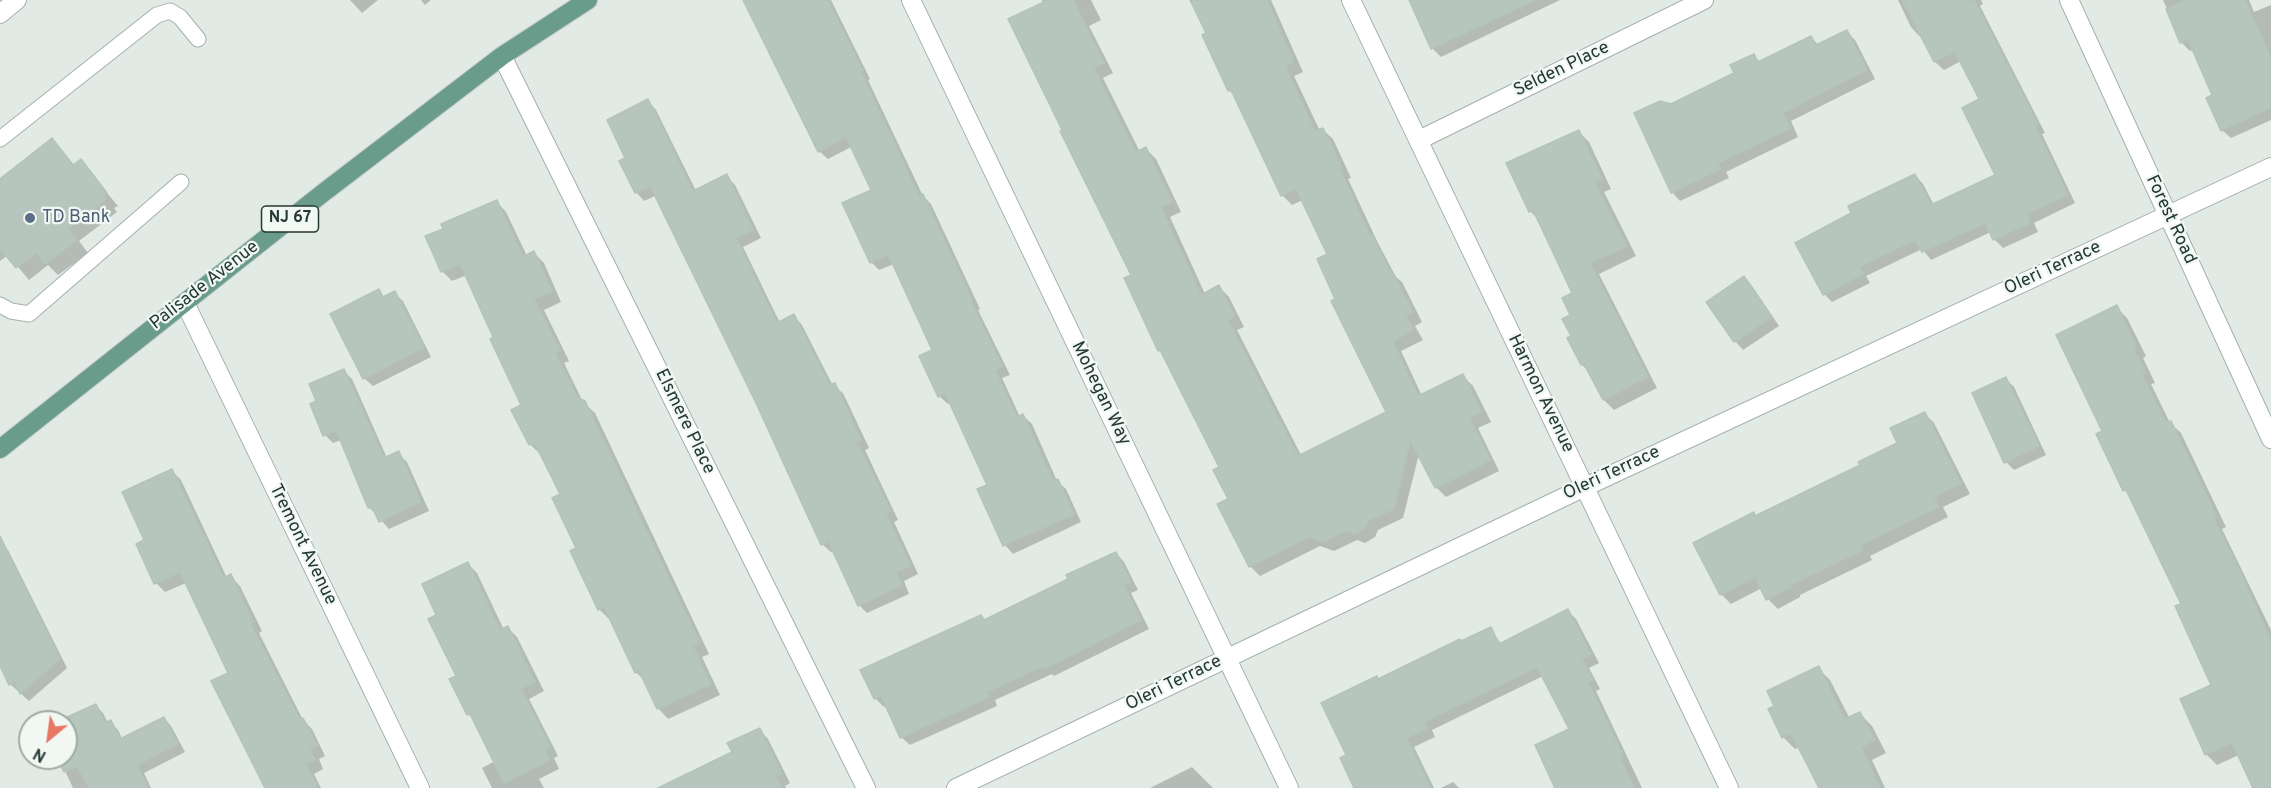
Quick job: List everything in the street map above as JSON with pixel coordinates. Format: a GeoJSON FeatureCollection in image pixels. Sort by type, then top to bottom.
{"type":"FeatureCollection","features":[{"type":"Feature","properties":{"kind":"main road","name":"Palisade Avenue"},"geometry":{"type":"LineString","coordinates":[[0,448],[502,56],[588,0]]}},
{"type":"Feature","properties":{"kind":"street"},"geometry":{"type":"LineString","coordinates":[[0,14],[16,0]]}},
{"type":"Feature","properties":{"kind":"street","name":"Mohegan Way"},"geometry":{"type":"LineString","coordinates":[[911,0],[1289,788]]}},
{"type":"Feature","properties":{"kind":"street","name":"Harmon Avenue"},"geometry":{"type":"LineString","coordinates":[[1351,0],[1728,788]]}},
{"type":"Feature","properties":{"kind":"street","name":"Selden Place"},"geometry":{"type":"LineString","coordinates":[[1419,140],[1704,0]]}},
{"type":"Feature","properties":{"kind":"street","name":"Forest Road"},"geometry":{"type":"LineString","coordinates":[[2069,0],[2271,439]]}},
{"type":"Feature","properties":{"kind":"street","name":"Elsmere Place"},"geometry":{"type":"LineString","coordinates":[[502,56],[866,788]]}},
{"type":"Feature","properties":{"kind":"street","name":"Oleri Terrace"},"geometry":{"type":"LineString","coordinates":[[957,788],[1585,487],[2271,166]]}},
{"type":"Feature","properties":{"kind":"street","name":"Tremont Avenue"},"geometry":{"type":"LineString","coordinates":[[185,303],[420,788]]}},
{"type":"Feature","properties":{"kind":"lane"},"geometry":{"type":"LineString","coordinates":[[0,139],[157,15],[170,11],[180,17],[198,39]]}},
{"type":"Feature","properties":{"kind":"lane"},"geometry":{"type":"LineString","coordinates":[[0,305],[11,311],[29,314],[182,183]]}},
{"type":"Feature","properties":{"kind":"building"},"geometry":{"type":"Polygon","coordinates":[[[743,0],[828,0],[863,71],[861,72],[919,196],[923,194],[1002,366],[995,370],[1017,417],[1023,414],[1053,481],[1058,479],[1074,514],[1003,546],[977,489],[987,485],[945,393],[938,397],[919,356],[932,350],[888,254],[870,263],[842,203],[871,190],[846,137],[818,152],[743,0]]]}},
{"type":"Feature","properties":{"kind":"building"},"geometry":{"type":"Polygon","coordinates":[[[1048,0],[1073,0],[1104,63],[1094,68],[1136,152],[1146,147],[1172,202],[1161,207],[1201,295],[1219,285],[1235,316],[1228,320],[1298,456],[1386,412],[1331,301],[1335,299],[1317,259],[1327,254],[1296,189],[1281,196],[1231,90],[1228,91],[1202,35],[1206,33],[1190,0],[1267,0],[1294,62],[1285,66],[1315,131],[1323,128],[1370,236],[1372,235],[1413,312],[1406,316],[1414,330],[1393,341],[1418,396],[1463,374],[1482,412],[1469,418],[1491,460],[1435,488],[1410,440],[1394,509],[1368,520],[1365,528],[1355,534],[1346,531],[1323,542],[1310,537],[1249,567],[1217,504],[1228,499],[1213,470],[1219,467],[1160,350],[1158,351],[1124,278],[1131,275],[1008,19],[1048,0]]]}},
{"type":"Feature","properties":{"kind":"building"},"geometry":{"type":"Polygon","coordinates":[[[1409,0],[1535,0],[1431,49],[1409,0]]]}},
{"type":"Feature","properties":{"kind":"building"},"geometry":{"type":"Polygon","coordinates":[[[1902,0],[1974,0],[2038,124],[2035,126],[2068,195],[2027,214],[2030,223],[1993,240],[1985,223],[1922,252],[1915,240],[1859,267],[1863,274],[1823,295],[1795,243],[1851,213],[1848,206],[1915,174],[1931,205],[1995,175],[1962,108],[1979,99],[1955,52],[1934,62],[1902,0]]]}},
{"type":"Feature","properties":{"kind":"building"},"geometry":{"type":"Polygon","coordinates":[[[2187,0],[2245,0],[2271,58],[2271,107],[2221,131],[2206,98],[2212,95],[2188,40],[2180,43],[2166,9],[2187,0]]]}},
{"type":"Feature","properties":{"kind":"building"},"geometry":{"type":"Polygon","coordinates":[[[1847,30],[1867,70],[1783,113],[1791,128],[1718,163],[1721,169],[1671,193],[1634,113],[1660,101],[1671,104],[1734,73],[1730,65],[1754,54],[1758,62],[1811,36],[1816,45],[1847,30]]]}},
{"type":"Feature","properties":{"kind":"building"},"geometry":{"type":"Polygon","coordinates":[[[648,99],[693,191],[727,174],[753,230],[736,238],[777,323],[794,314],[830,385],[835,383],[861,440],[857,442],[891,511],[886,513],[911,566],[896,572],[902,585],[858,606],[828,541],[821,545],[755,401],[650,186],[635,193],[619,161],[625,158],[607,120],[648,99]]]}},
{"type":"Feature","properties":{"kind":"building"},"geometry":{"type":"Polygon","coordinates":[[[1579,130],[1602,179],[1595,182],[1627,246],[1590,263],[1648,377],[1603,400],[1567,338],[1571,336],[1562,319],[1570,315],[1562,298],[1572,293],[1533,210],[1529,212],[1506,163],[1579,130]]]}},
{"type":"Feature","properties":{"kind":"building"},"geometry":{"type":"Polygon","coordinates":[[[52,138],[73,165],[81,159],[107,193],[103,195],[106,199],[68,228],[77,240],[45,264],[36,253],[16,268],[0,248],[0,179],[52,138]]]}},
{"type":"Feature","properties":{"kind":"building"},"geometry":{"type":"Polygon","coordinates":[[[497,200],[523,257],[534,251],[552,291],[534,299],[560,350],[555,353],[578,398],[585,401],[700,643],[693,646],[711,684],[657,709],[639,671],[635,673],[604,607],[598,610],[570,551],[576,548],[552,498],[560,494],[534,442],[529,445],[511,410],[521,405],[490,339],[493,337],[460,264],[441,272],[425,236],[443,229],[441,224],[497,200]]]}},
{"type":"Feature","properties":{"kind":"building"},"geometry":{"type":"Polygon","coordinates":[[[1744,276],[1772,317],[1734,342],[1706,302],[1744,276]]]}},
{"type":"Feature","properties":{"kind":"building"},"geometry":{"type":"Polygon","coordinates":[[[379,289],[383,297],[395,291],[424,348],[363,379],[330,314],[379,289]]]}},
{"type":"Feature","properties":{"kind":"building"},"geometry":{"type":"Polygon","coordinates":[[[2117,305],[2136,346],[2133,348],[2146,373],[2142,374],[2166,423],[2171,421],[2189,458],[2217,517],[2213,518],[2271,641],[2271,788],[2253,788],[2232,743],[2205,755],[2180,699],[2211,685],[2175,606],[2181,604],[2096,434],[2102,431],[2056,335],[2117,305]]]}},
{"type":"Feature","properties":{"kind":"building"},"geometry":{"type":"Polygon","coordinates":[[[344,369],[384,458],[399,451],[421,502],[379,522],[372,507],[368,508],[336,430],[323,436],[310,404],[316,401],[309,384],[344,369]]]}},
{"type":"Feature","properties":{"kind":"building"},"geometry":{"type":"Polygon","coordinates":[[[2006,377],[2039,446],[2004,463],[1972,393],[2006,377]]]}},
{"type":"Feature","properties":{"kind":"building"},"geometry":{"type":"Polygon","coordinates":[[[1925,412],[1961,484],[1934,497],[1939,507],[1861,545],[1863,550],[1791,585],[1766,600],[1755,577],[1720,595],[1693,543],[1754,512],[1755,516],[1860,465],[1858,462],[1897,443],[1890,428],[1925,412]]]}},
{"type":"Feature","properties":{"kind":"building"},"geometry":{"type":"Polygon","coordinates":[[[172,469],[224,578],[231,574],[253,622],[250,623],[300,720],[303,718],[317,746],[310,749],[315,759],[306,764],[318,788],[265,788],[211,681],[228,673],[180,572],[154,584],[136,544],[144,540],[122,492],[172,469]]]}},
{"type":"Feature","properties":{"kind":"building"},"geometry":{"type":"Polygon","coordinates":[[[0,536],[60,659],[20,694],[15,682],[9,685],[0,666],[0,536]]]}},
{"type":"Feature","properties":{"kind":"building"},"geometry":{"type":"Polygon","coordinates":[[[1116,552],[1131,582],[1124,585],[1141,620],[1044,669],[1043,666],[987,692],[989,697],[900,738],[881,696],[874,699],[860,670],[981,615],[984,620],[1068,579],[1066,575],[1116,552]]]}},
{"type":"Feature","properties":{"kind":"building"},"geometry":{"type":"Polygon","coordinates":[[[468,562],[500,630],[508,626],[535,682],[521,689],[550,746],[545,749],[550,760],[504,783],[470,714],[467,715],[449,679],[456,676],[428,619],[436,615],[422,584],[468,562]]]}},
{"type":"Feature","properties":{"kind":"building"},"geometry":{"type":"Polygon","coordinates":[[[1568,609],[1591,654],[1582,659],[1593,680],[1588,682],[1623,755],[1620,757],[1634,788],[1555,788],[1535,745],[1569,729],[1537,667],[1424,722],[1428,728],[1407,738],[1431,788],[1354,788],[1340,758],[1346,755],[1321,703],[1491,627],[1499,644],[1568,609]]]}},
{"type":"Feature","properties":{"kind":"building"},"geometry":{"type":"Polygon","coordinates":[[[1819,666],[1845,719],[1860,712],[1875,740],[1861,747],[1880,788],[1819,788],[1791,733],[1782,738],[1768,709],[1774,706],[1767,691],[1819,666]]]}},
{"type":"Feature","properties":{"kind":"building"},"geometry":{"type":"Polygon","coordinates":[[[96,704],[105,723],[111,720],[120,739],[164,717],[178,744],[137,765],[148,788],[89,788],[78,768],[78,712],[96,704]]]}},
{"type":"Feature","properties":{"kind":"building"},"geometry":{"type":"Polygon","coordinates":[[[760,728],[782,774],[776,776],[782,788],[658,788],[732,752],[727,743],[760,728]]]}},
{"type":"Feature","properties":{"kind":"place","name":"TD Bank"},"geometry":{"type":"Point","coordinates":[30,218]}}]}
